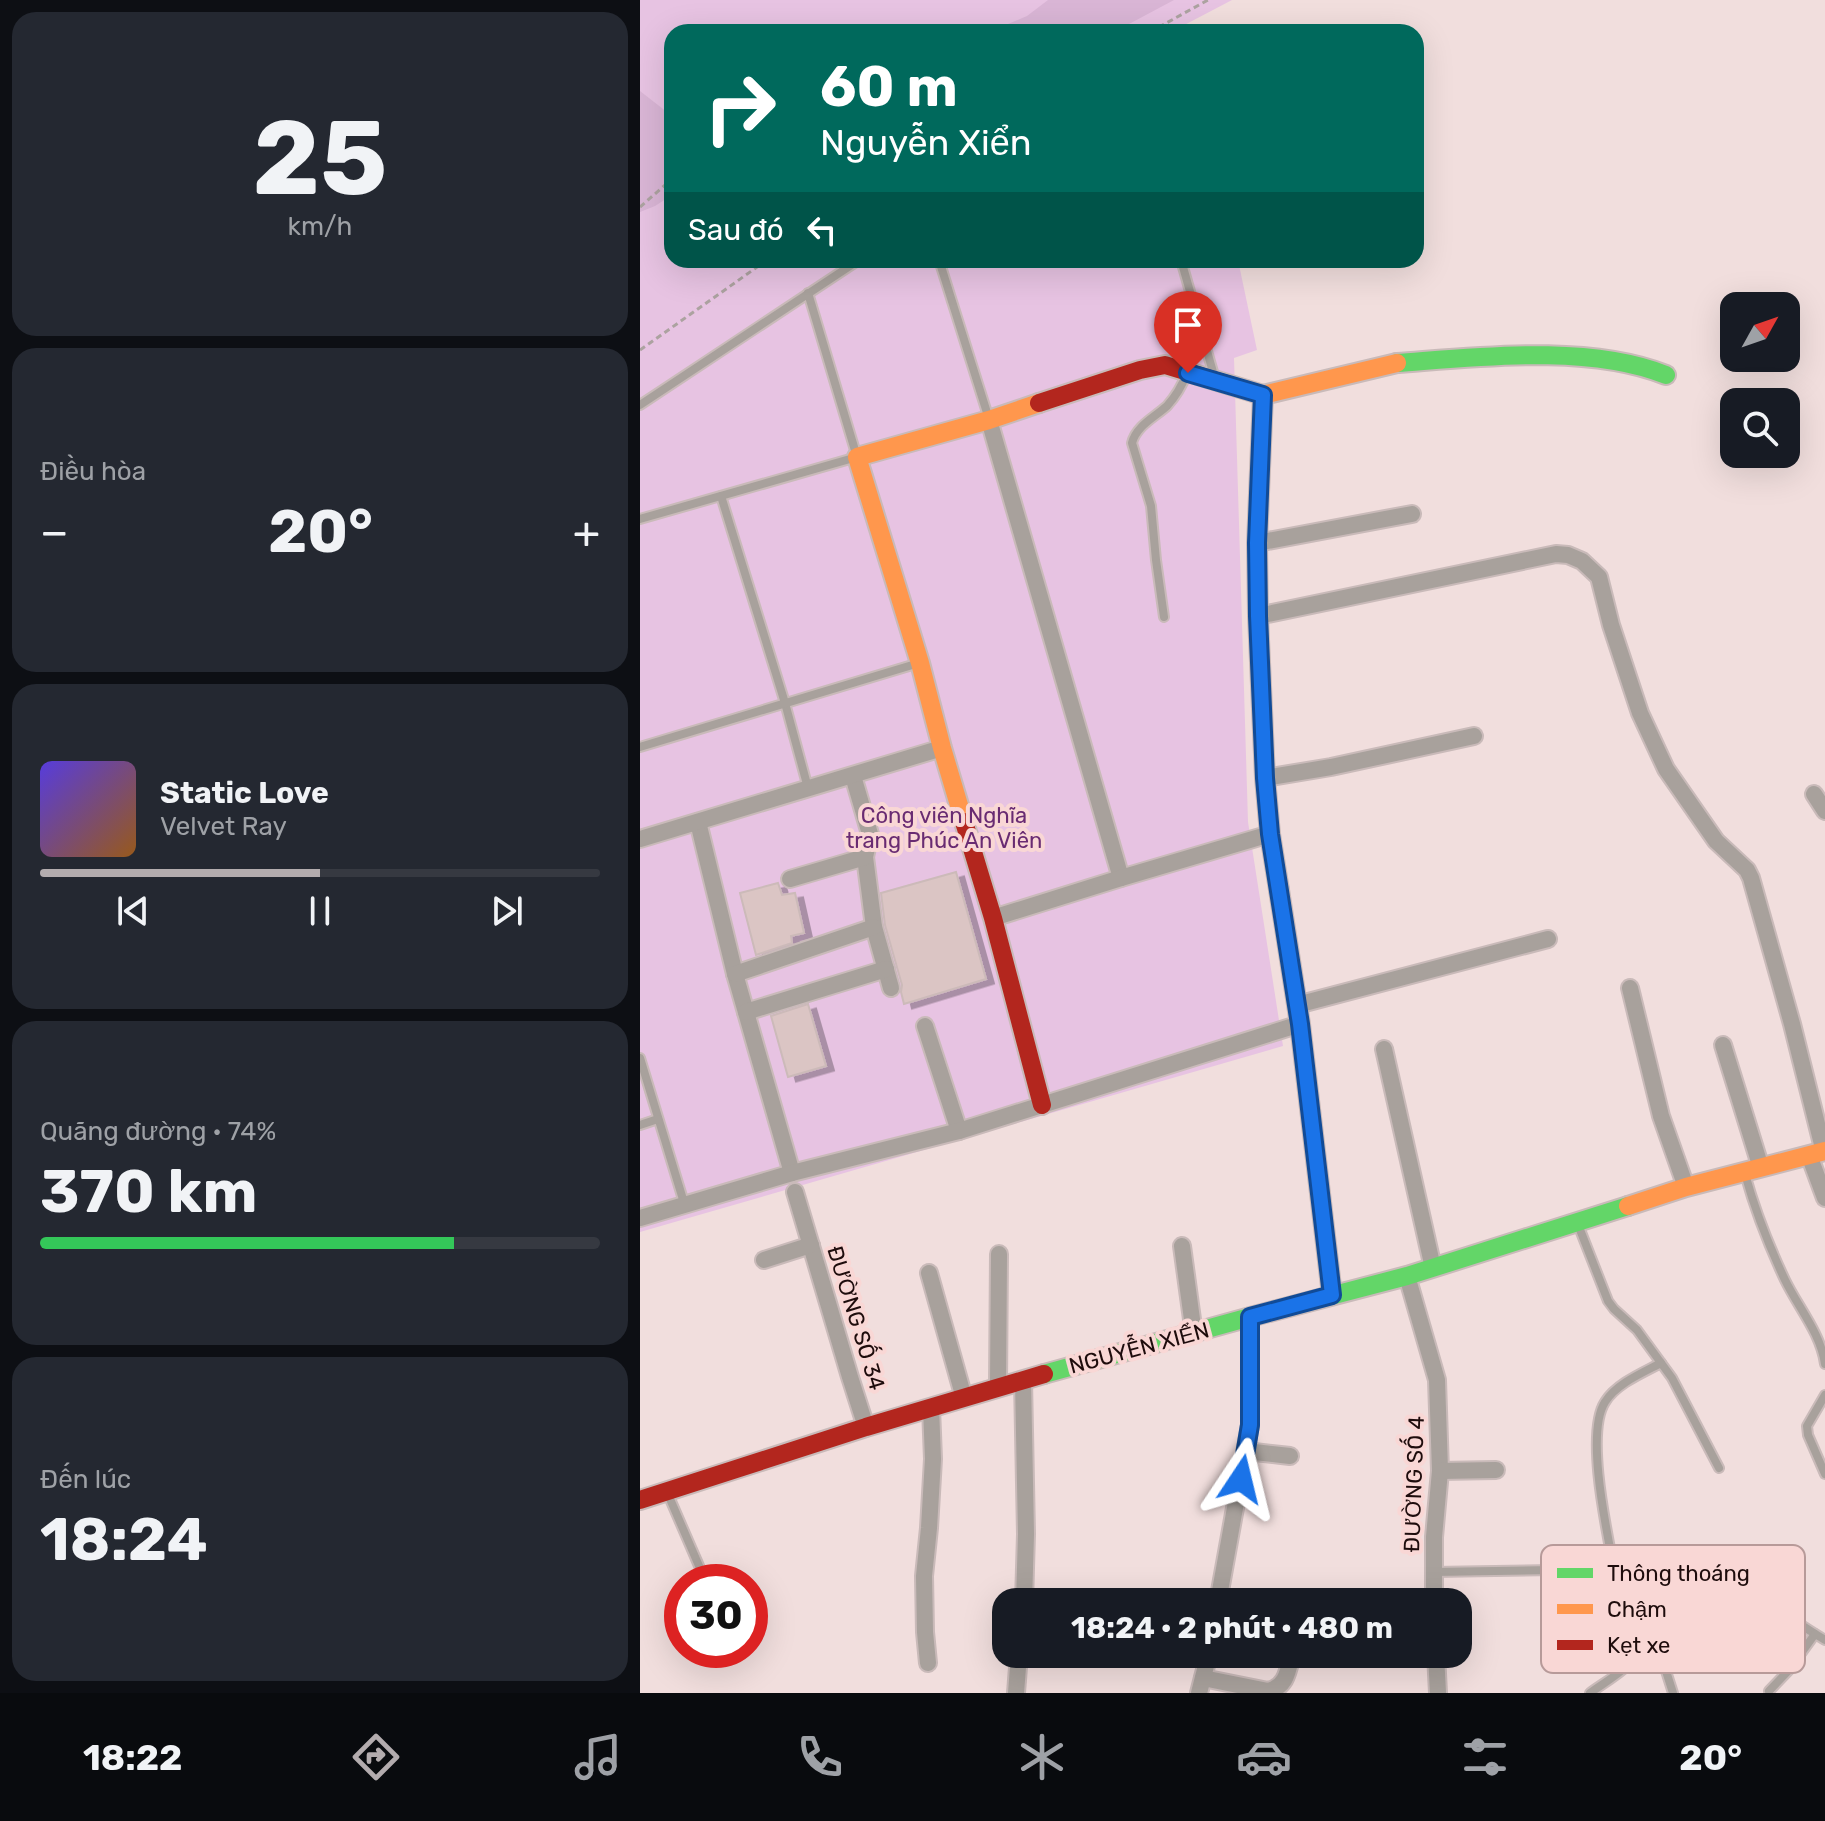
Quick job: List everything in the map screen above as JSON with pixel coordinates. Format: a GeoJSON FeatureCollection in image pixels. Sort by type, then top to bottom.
{"type":"FeatureCollection","features":[{"type":"Feature","properties":{"kind":"street"},"geometry":{"type":"LineString","coordinates":[[1042,1105],[993,918],[857,457],[1165,365],[1263,395],[1373,366],[1476,357],[1593,358],[1646,367],[1666,375]]}},
{"type":"Feature","properties":{"kind":"street"},"geometry":{"type":"LineString","coordinates":[[1263,395],[1257,543],[1265,778],[1332,1295]]}},
{"type":"Feature","properties":{"kind":"street"},"geometry":{"type":"LineString","coordinates":[[989,420],[1121,878]]}},
{"type":"Feature","properties":{"kind":"street"},"geometry":{"type":"LineString","coordinates":[[1257,543],[1412,514]]}},
{"type":"Feature","properties":{"kind":"street"},"geometry":{"type":"LineString","coordinates":[[1258,616],[1556,554],[1568,555],[1591,568],[1599,577],[1640,713],[1666,769],[1716,841],[1747,870],[1751,878],[1792,1024],[1819,1153],[1825,1198]]}},
{"type":"Feature","properties":{"kind":"street"},"geometry":{"type":"LineString","coordinates":[[1265,778],[1474,736]]}},
{"type":"Feature","properties":{"kind":"street"},"geometry":{"type":"LineString","coordinates":[[640,839],[942,748]]}},
{"type":"Feature","properties":{"kind":"street"},"geometry":{"type":"LineString","coordinates":[[853,776],[870,834],[865,857],[874,927],[891,988]]}},
{"type":"Feature","properties":{"kind":"street"},"geometry":{"type":"LineString","coordinates":[[1814,794],[1825,811]]}},
{"type":"Feature","properties":{"kind":"street"},"geometry":{"type":"LineString","coordinates":[[698,822],[735,974],[792,1173]]}},
{"type":"Feature","properties":{"kind":"street"},"geometry":{"type":"LineString","coordinates":[[993,918],[1270,834]]}},
{"type":"Feature","properties":{"kind":"street"},"geometry":{"type":"LineString","coordinates":[[790,879],[865,857]]}},
{"type":"Feature","properties":{"kind":"street"},"geometry":{"type":"LineString","coordinates":[[735,974],[874,927]]}},
{"type":"Feature","properties":{"kind":"street"},"geometry":{"type":"LineString","coordinates":[[640,1218],[792,1173],[959,1131],[1042,1105],[1298,1014],[1548,939]]}},
{"type":"Feature","properties":{"kind":"street"},"geometry":{"type":"LineString","coordinates":[[746,1012],[886,969]]}},
{"type":"Feature","properties":{"kind":"street"},"geometry":{"type":"LineString","coordinates":[[1630,988],[1661,1116],[1686,1187]]}},
{"type":"Feature","properties":{"kind":"street"},"geometry":{"type":"LineString","coordinates":[[925,1026],[959,1131]]}},
{"type":"Feature","properties":{"kind":"street"},"geometry":{"type":"LineString","coordinates":[[1723,1045],[1753,1170]]}},
{"type":"Feature","properties":{"kind":"street"},"geometry":{"type":"LineString","coordinates":[[1384,1049],[1433,1268]]}},
{"type":"Feature","properties":{"kind":"street","name":"NGUYỄN XIỂN"},"geometry":{"type":"LineString","coordinates":[[640,1500],[998,1387],[1407,1276],[1686,1187],[1819,1153]]}},
{"type":"Feature","properties":{"kind":"street","name":"ĐƯỜNG SỐ 34"},"geometry":{"type":"LineString","coordinates":[[795,1192],[866,1427]]}},
{"type":"Feature","properties":{"kind":"street"},"geometry":{"type":"LineString","coordinates":[[764,1260],[811,1245]]}},
{"type":"Feature","properties":{"kind":"street"},"geometry":{"type":"LineString","coordinates":[[1182,1246],[1194,1334]]}},
{"type":"Feature","properties":{"kind":"street"},"geometry":{"type":"LineString","coordinates":[[998,1387],[999,1254]]}},
{"type":"Feature","properties":{"kind":"street"},"geometry":{"type":"LineString","coordinates":[[929,1273],[964,1398]]}},
{"type":"Feature","properties":{"kind":"street","name":"ĐƯỜNG SỐ 4"},"geometry":{"type":"LineString","coordinates":[[1407,1276],[1437,1380],[1440,1471],[1434,1588]]}},
{"type":"Feature","properties":{"kind":"street"},"geometry":{"type":"LineString","coordinates":[[1221,1588],[1250,1425],[1250,1317]]}},
{"type":"Feature","properties":{"kind":"street"},"geometry":{"type":"LineString","coordinates":[[1023,1380],[1024,1588]]}},
{"type":"Feature","properties":{"kind":"street"},"geometry":{"type":"LineString","coordinates":[[928,1663],[924,1576],[933,1459],[931,1408]]}},
{"type":"Feature","properties":{"kind":"street"},"geometry":{"type":"LineString","coordinates":[[1246,1451],[1290,1456]]}},
{"type":"Feature","properties":{"kind":"street"},"geometry":{"type":"LineString","coordinates":[[1440,1471],[1496,1470]]}},
{"type":"Feature","properties":{"kind":"street"},"geometry":{"type":"LineString","coordinates":[[1016,1693],[1018,1668]]}},
{"type":"Feature","properties":{"kind":"street"},"geometry":{"type":"LineString","coordinates":[[1201,1686],[1275,1690],[1286,1679],[1289,1668]]}},
{"type":"Feature","properties":{"kind":"street"},"geometry":{"type":"LineString","coordinates":[[1437,1668],[1438,1693]]}},
{"type":"Feature","properties":{"kind":"lane"},"geometry":{"type":"LineString","coordinates":[[640,405],[847,268]]}},
{"type":"Feature","properties":{"kind":"lane"},"geometry":{"type":"LineString","coordinates":[[942,268],[989,420]]}},
{"type":"Feature","properties":{"kind":"lane"},"geometry":{"type":"LineString","coordinates":[[1183,268],[1215,380]]}},
{"type":"Feature","properties":{"kind":"lane"},"geometry":{"type":"LineString","coordinates":[[640,519],[857,457],[808,293]]}},
{"type":"Feature","properties":{"kind":"lane"},"geometry":{"type":"LineString","coordinates":[[1164,617],[1151,506],[1132,443],[1138,430],[1175,397],[1188,373]]}},
{"type":"Feature","properties":{"kind":"lane"},"geometry":{"type":"LineString","coordinates":[[721,496],[808,788]]}},
{"type":"Feature","properties":{"kind":"lane"},"geometry":{"type":"LineString","coordinates":[[640,747],[920,663]]}},
{"type":"Feature","properties":{"kind":"lane"},"geometry":{"type":"LineString","coordinates":[[640,1058],[685,1206]]}},
{"type":"Feature","properties":{"kind":"lane"},"geometry":{"type":"LineString","coordinates":[[640,1125],[658,1119]]}},
{"type":"Feature","properties":{"kind":"lane"},"geometry":{"type":"LineString","coordinates":[[1753,1170],[1752,1200],[1793,1296],[1822,1347],[1825,1364]]}},
{"type":"Feature","properties":{"kind":"lane"},"geometry":{"type":"LineString","coordinates":[[1577,1222],[1608,1301],[1637,1330],[1679,1388],[1719,1468]]}},
{"type":"Feature","properties":{"kind":"lane"},"geometry":{"type":"LineString","coordinates":[[1610,1545],[1596,1448],[1600,1413],[1613,1393],[1661,1363]]}},
{"type":"Feature","properties":{"kind":"lane"},"geometry":{"type":"LineString","coordinates":[[1825,1395],[1807,1426],[1825,1474]]}},
{"type":"Feature","properties":{"kind":"lane"},"geometry":{"type":"LineString","coordinates":[[667,1492],[698,1564]]}},
{"type":"Feature","properties":{"kind":"lane"},"geometry":{"type":"LineString","coordinates":[[1433,1572],[1541,1570]]}},
{"type":"Feature","properties":{"kind":"lane"},"geometry":{"type":"LineString","coordinates":[[1805,1626],[1825,1640]]}},
{"type":"Feature","properties":{"kind":"lane"},"geometry":{"type":"LineString","coordinates":[[1805,1648],[1815,1634]]}},
{"type":"Feature","properties":{"kind":"lane"},"geometry":{"type":"LineString","coordinates":[[1590,1693],[1617,1673]]}},
{"type":"Feature","properties":{"kind":"lane"},"geometry":{"type":"LineString","coordinates":[[1667,1673],[1673,1693]]}},
{"type":"Feature","properties":{"kind":"lane"},"geometry":{"type":"LineString","coordinates":[[1769,1691],[1786,1673]]}},
{"type":"Feature","properties":{"kind":"path"},"geometry":{"type":"LineString","coordinates":[[1164,24],[1208,0]]}},
{"type":"Feature","properties":{"kind":"path"},"geometry":{"type":"LineString","coordinates":[[640,207],[664,186]]}},
{"type":"Feature","properties":{"kind":"path"},"geometry":{"type":"LineString","coordinates":[[640,350],[756,268]]}},
{"type":"Feature","properties":{"kind":"green space","name":"Công viên Nghĩa trang Phúc An Viên"},"geometry":{"type":"Polygon","coordinates":[[[640,0],[1232,0],[1186,24],[664,24],[664,268],[1240,268],[1257,350],[1234,358],[1248,822],[1283,1046],[640,1232],[640,0]]]}},
{"type":"Feature","properties":{"kind":"shaded area"},"geometry":{"type":"Polygon","coordinates":[[[1048,0],[1174,0],[1129,24],[1008,24],[1027,16],[1048,0]]]}},
{"type":"Feature","properties":{"kind":"shaded area"},"geometry":{"type":"Polygon","coordinates":[[[640,91],[664,110],[664,200],[640,212],[640,91]]]}},
{"type":"Feature","properties":{"kind":"building"},"geometry":{"type":"Polygon","coordinates":[[[956,872],[986,979],[904,1004],[902,985],[885,925],[881,893],[956,872]]]}},
{"type":"Feature","properties":{"kind":"building"},"geometry":{"type":"Polygon","coordinates":[[[778,883],[782,895],[795,893],[804,933],[791,936],[792,943],[756,955],[740,893],[778,883]]]}},
{"type":"Feature","properties":{"kind":"building"},"geometry":{"type":"Polygon","coordinates":[[[808,1004],[826,1066],[788,1077],[771,1016],[808,1004]]]}},
{"type":"Feature","properties":{"kind":"traffic: fast"},"geometry":{"type":"LineString","coordinates":[[1397,363],[1498,356],[1569,356],[1636,365],[1666,375]]}},
{"type":"Feature","properties":{"kind":"traffic: fast"},"geometry":{"type":"LineString","coordinates":[[1279,890],[1300,1024],[1332,1295]]}},
{"type":"Feature","properties":{"kind":"traffic: fast"},"geometry":{"type":"LineString","coordinates":[[1044,1374],[1407,1276],[1628,1206]]}},
{"type":"Feature","properties":{"kind":"traffic: slow"},"geometry":{"type":"LineString","coordinates":[[1279,890],[1265,778],[1258,616],[1257,543],[1263,395],[1397,363]]}},
{"type":"Feature","properties":{"kind":"traffic: slow"},"geometry":{"type":"LineString","coordinates":[[964,822],[920,663],[857,457],[1039,403]]}},
{"type":"Feature","properties":{"kind":"traffic: slow"},"geometry":{"type":"LineString","coordinates":[[1628,1206],[1686,1187],[1825,1151]]}},
{"type":"Feature","properties":{"kind":"traffic: jam"},"geometry":{"type":"LineString","coordinates":[[1039,403],[1140,370],[1165,365],[1263,395]]}},
{"type":"Feature","properties":{"kind":"traffic: jam"},"geometry":{"type":"LineString","coordinates":[[964,822],[993,918],[1042,1105]]}},
{"type":"Feature","properties":{"kind":"traffic: jam"},"geometry":{"type":"LineString","coordinates":[[640,1500],[866,1427],[1044,1374]]}},
{"type":"Feature","properties":{"kind":"route"},"geometry":{"type":"LineString","coordinates":[[1188,373],[1263,395],[1257,543],[1265,778],[1270,834],[1300,1024],[1332,1295],[1250,1317],[1250,1425],[1241,1479]]}}]}
